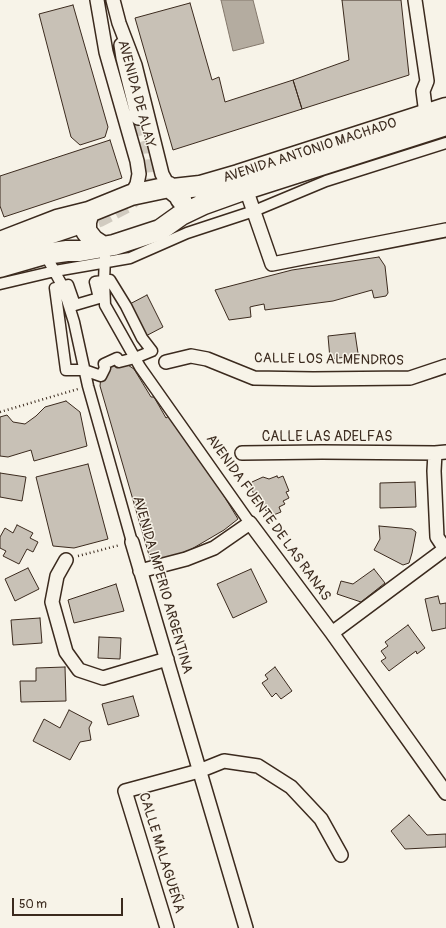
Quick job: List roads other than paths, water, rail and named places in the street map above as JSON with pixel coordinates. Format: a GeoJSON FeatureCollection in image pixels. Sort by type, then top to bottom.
{"type":"FeatureCollection","features":[{"type":"Feature","properties":{"kind":"main road","name":"AVENIDA ANTONIO MACHADO"},"geometry":{"type":"LineString","coordinates":[[89,212],[131,195],[171,188],[200,186],[238,175],[446,108]]}},
{"type":"Feature","properties":{"kind":"main road","name":"AVENIDA ANTONIO MACHADO"},"geometry":{"type":"LineString","coordinates":[[104,252],[114,245],[160,230],[180,215],[204,204],[246,189],[446,125]]}},
{"type":"Feature","properties":{"kind":"main road"},"geometry":{"type":"LineString","coordinates":[[171,188],[179,195],[182,204],[180,215]]}},
{"type":"Feature","properties":{"kind":"main road"},"geometry":{"type":"LineString","coordinates":[[0,242],[57,220],[89,212]]}},
{"type":"Feature","properties":{"kind":"main road"},"geometry":{"type":"LineString","coordinates":[[89,212],[86,222],[86,231],[104,252]]}},
{"type":"Feature","properties":{"kind":"main road"},"geometry":{"type":"LineString","coordinates":[[0,267],[45,254],[80,250],[104,252]]}},
{"type":"Feature","properties":{"kind":"street","name":"AVENIDA DE ALAY"},"geometry":{"type":"LineString","coordinates":[[97,0],[106,52],[138,161],[140,174],[131,195]]}},
{"type":"Feature","properties":{"kind":"street","name":"AVENIDA DE ALAY"},"geometry":{"type":"LineString","coordinates":[[113,0],[135,66],[162,174],[171,188]]}},
{"type":"Feature","properties":{"kind":"street"},"geometry":{"type":"LineString","coordinates":[[415,0],[427,82],[423,91],[426,114]]}},
{"type":"Feature","properties":{"kind":"street"},"geometry":{"type":"LineString","coordinates":[[120,23],[123,58],[138,118]]}},
{"type":"Feature","properties":{"kind":"street"},"geometry":{"type":"LineString","coordinates":[[0,284],[54,272],[104,252],[130,258],[187,233],[254,211],[326,181],[446,143]]}},
{"type":"Feature","properties":{"kind":"street"},"geometry":{"type":"LineString","coordinates":[[246,189],[272,264],[446,230]]}},
{"type":"Feature","properties":{"kind":"street"},"geometry":{"type":"LineString","coordinates":[[0,254],[74,229]]}},
{"type":"Feature","properties":{"kind":"street","name":"AVENIDA FUENTE DE LAS RANAS"},"geometry":{"type":"LineString","coordinates":[[104,252],[105,305],[140,367],[250,523],[332,633],[446,793]]}},
{"type":"Feature","properties":{"kind":"street","name":"AVENIDA IMPERIO ARGENTINA"},"geometry":{"type":"LineString","coordinates":[[45,254],[63,287],[74,322],[88,386],[140,571],[246,928]]}},
{"type":"Feature","properties":{"kind":"street"},"geometry":{"type":"LineString","coordinates":[[110,280],[126,306],[142,338],[152,351],[135,358],[119,362],[117,358],[104,364],[105,368],[100,376],[84,370],[66,370],[55,288],[63,287],[68,285],[75,305],[99,298],[95,282],[110,280]]}},
{"type":"Feature","properties":{"kind":"street","name":"CALLE LOS ALMENDROS"},"geometry":{"type":"LineString","coordinates":[[166,362],[191,356],[207,359],[254,378],[313,379],[410,378],[446,366]]}},
{"type":"Feature","properties":{"kind":"street","name":"CALLE LAS ADELFAS"},"geometry":{"type":"LineString","coordinates":[[242,453],[441,453]]}},
{"type":"Feature","properties":{"kind":"street"},"geometry":{"type":"LineString","coordinates":[[332,633],[446,550],[437,537],[434,471],[441,453]]}},
{"type":"Feature","properties":{"kind":"street"},"geometry":{"type":"LineString","coordinates":[[140,571],[186,559],[214,548],[250,523]]}},
{"type":"Feature","properties":{"kind":"street"},"geometry":{"type":"LineString","coordinates":[[66,560],[57,576],[52,602],[66,652],[79,670],[103,678],[167,659]]}},
{"type":"Feature","properties":{"kind":"street"},"geometry":{"type":"LineString","coordinates":[[199,771],[224,760],[258,766],[291,787],[296,792],[321,819],[341,855]]}},
{"type":"Feature","properties":{"kind":"street","name":"CALLE MALAGUEÑA"},"geometry":{"type":"LineString","coordinates":[[167,928],[125,791],[199,771]]}},
{"type":"Feature","properties":{"kind":"tunnel"},"geometry":{"type":"LineString","coordinates":[[80,227],[101,220],[130,205],[150,182],[147,149],[138,118]]}}]}
